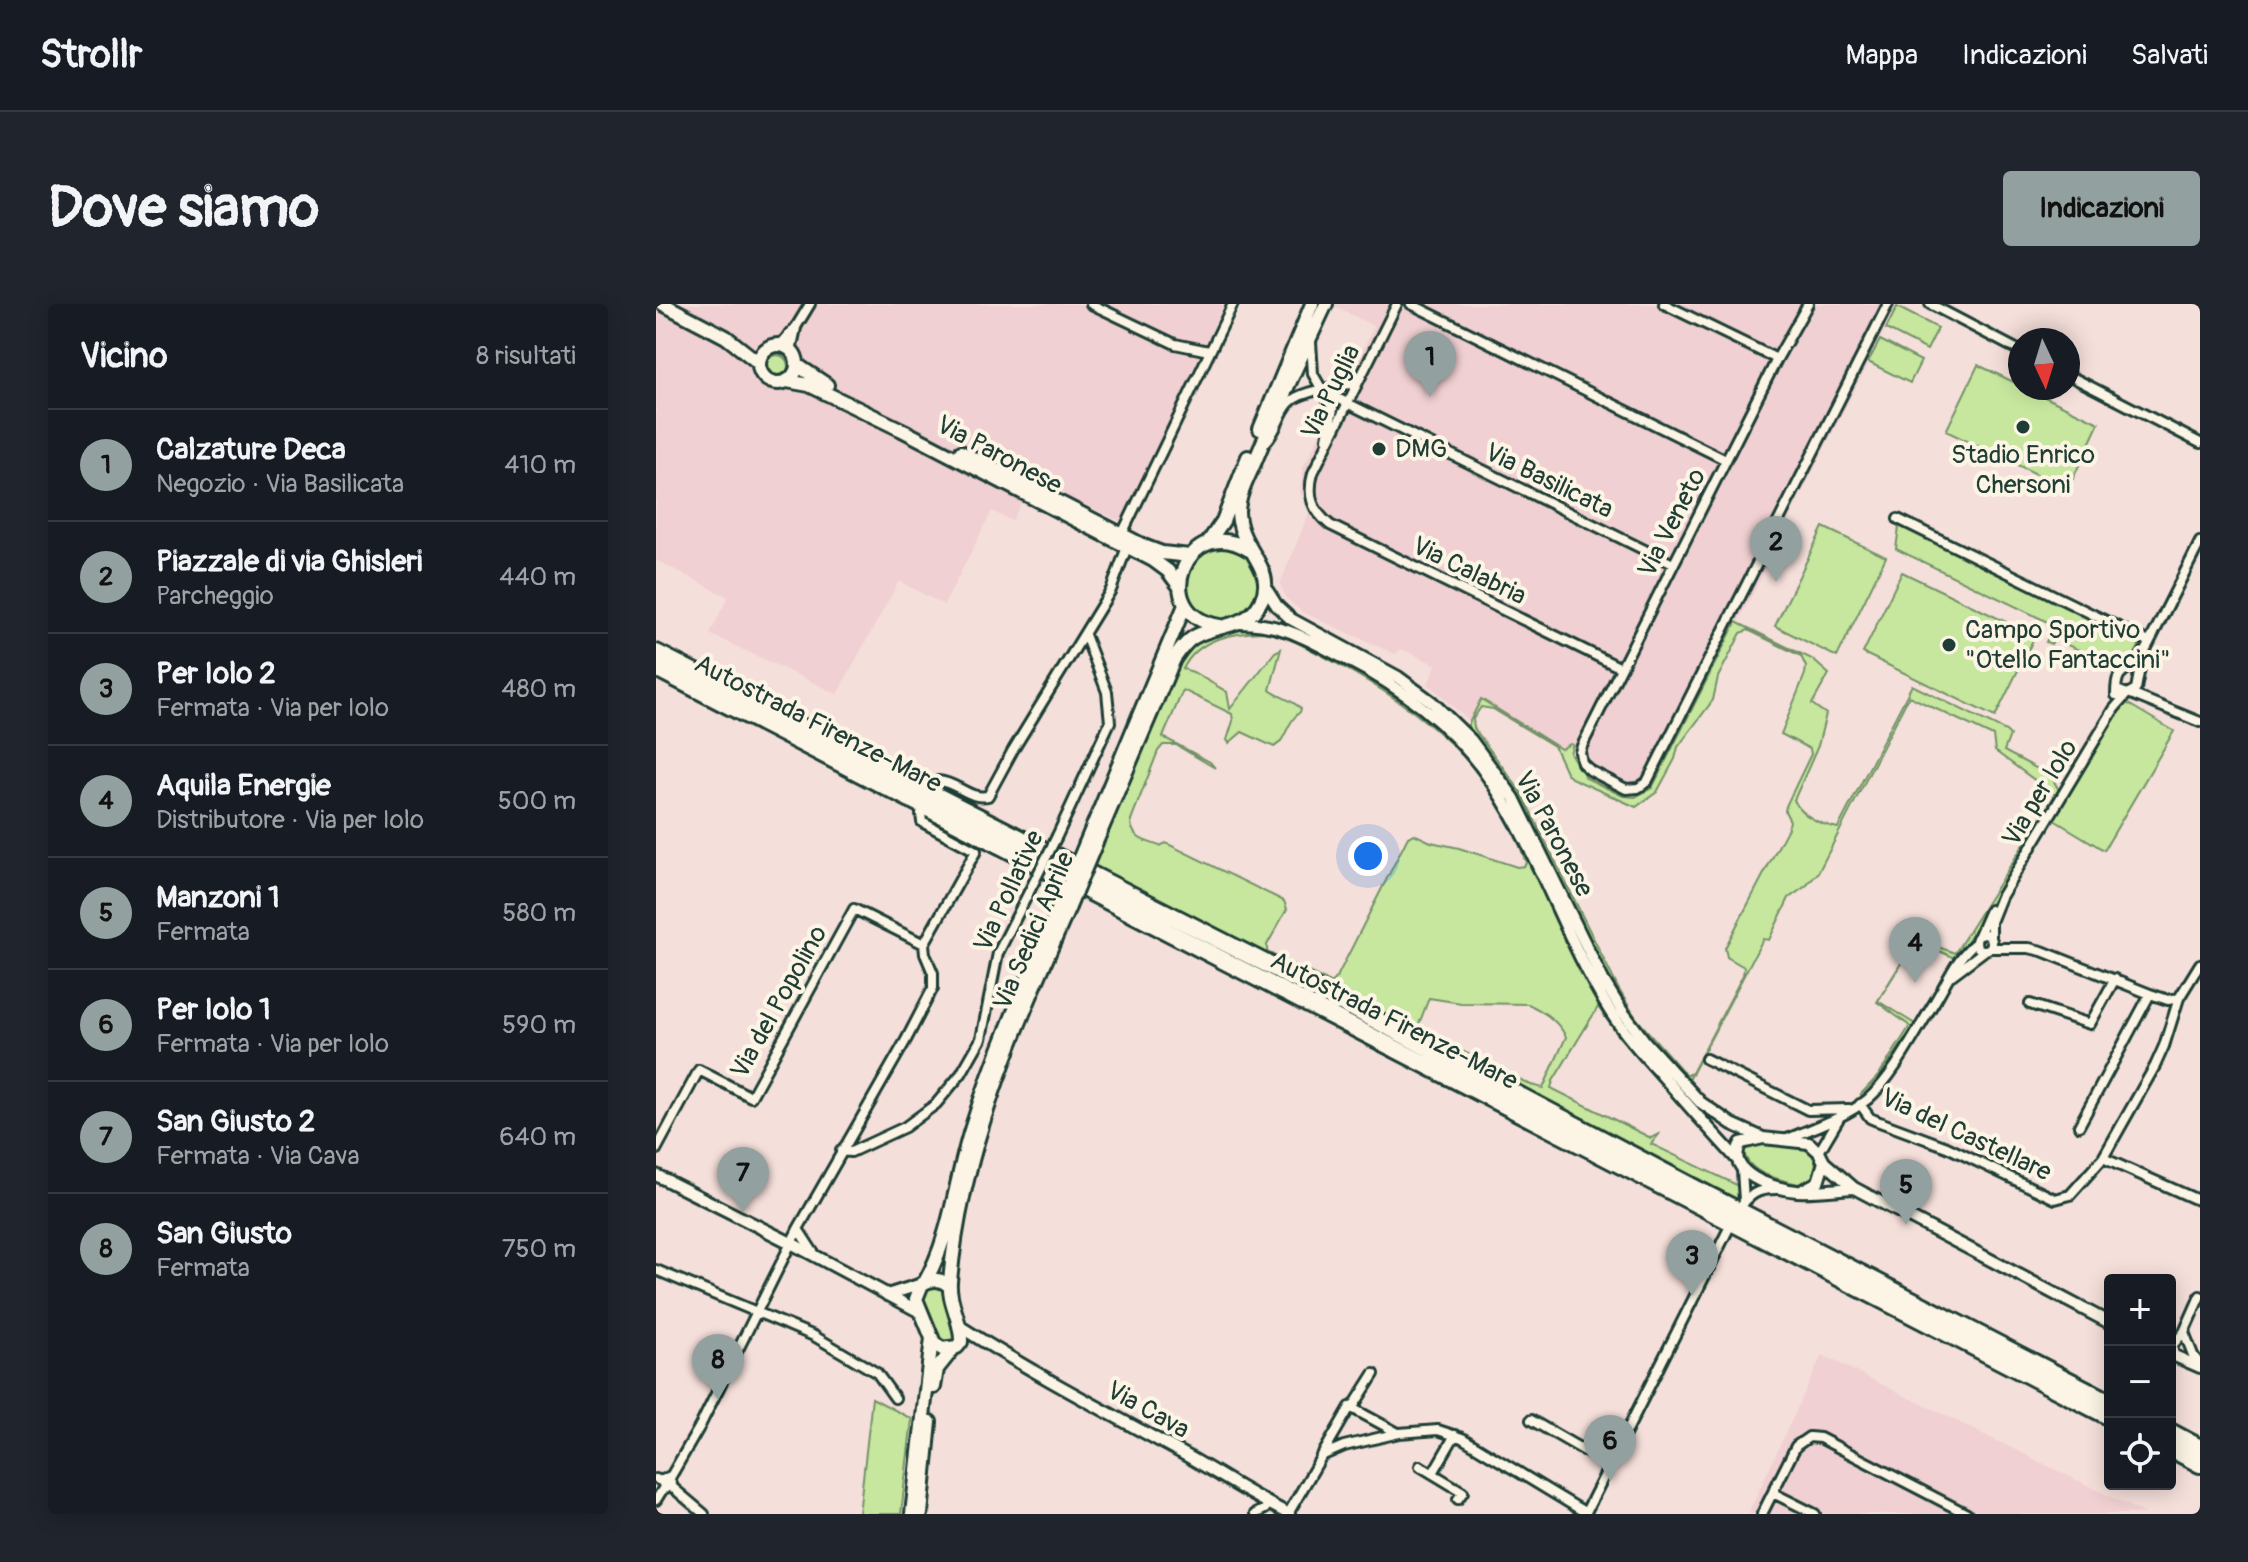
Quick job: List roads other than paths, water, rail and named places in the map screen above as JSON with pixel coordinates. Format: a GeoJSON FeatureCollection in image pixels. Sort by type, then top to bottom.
{"type":"FeatureCollection","features":[{"type":"Feature","properties":{"kind":"highway","name":"Autostrada Firenze-Mare"},"geometry":{"type":"LineString","coordinates":[[656,653],[1355,1009],[2104,1399]]}},
{"type":"Feature","properties":{"kind":"highway","name":"Autostrada Firenze-Mare"},"geometry":{"type":"LineString","coordinates":[[656,668],[2104,1414]]}},
{"type":"Feature","properties":{"kind":"highway"},"geometry":{"type":"LineString","coordinates":[[2176,1435],[2200,1448]]}},
{"type":"Feature","properties":{"kind":"highway"},"geometry":{"type":"LineString","coordinates":[[2176,1451],[2200,1464]]}},
{"type":"Feature","properties":{"kind":"main road","name":"Via Paronese"},"geometry":{"type":"LineString","coordinates":[[663,304],[726,337],[759,363],[761,374],[770,382],[809,385],[1124,540],[1155,550],[1190,556]]}},
{"type":"Feature","properties":{"kind":"main road"},"geometry":{"type":"LineString","coordinates":[[1221,626],[1201,621],[1185,605],[1180,587],[1183,567],[1190,556],[1207,544],[1223,521],[1312,304]]}},
{"type":"Feature","properties":{"kind":"main road"},"geometry":{"type":"LineString","coordinates":[[1239,623],[1255,612],[1262,601],[1265,587],[1262,567],[1242,537],[1239,503],[1260,448],[1326,304]]}},
{"type":"Feature","properties":{"kind":"main road","name":"Via Paronese"},"geometry":{"type":"LineString","coordinates":[[726,337],[766,349]]}},
{"type":"Feature","properties":{"kind":"main road"},"geometry":{"type":"LineString","coordinates":[[759,363],[766,349],[785,348],[797,365],[787,381]]}},
{"type":"Feature","properties":{"kind":"main road","name":"Via Paronese"},"geometry":{"type":"LineString","coordinates":[[797,365],[813,378],[1124,540],[1161,565],[1180,587]]}},
{"type":"Feature","properties":{"kind":"main road"},"geometry":{"type":"LineString","coordinates":[[1207,544],[1225,541],[1249,550]]}},
{"type":"Feature","properties":{"kind":"main road","name":"Via Sedici Aprile"},"geometry":{"type":"LineString","coordinates":[[923,1283],[942,1247],[968,1140],[985,1086],[1090,845],[1185,605]]}},
{"type":"Feature","properties":{"kind":"main road","name":"Via Sedici Aprile"},"geometry":{"type":"LineString","coordinates":[[1090,845],[1174,659],[1194,637],[1221,626],[1239,623]]}},
{"type":"Feature","properties":{"kind":"main road","name":"Via Sedici Aprile"},"geometry":{"type":"LineString","coordinates":[[950,1287],[961,1208],[980,1129],[1065,905]]}},
{"type":"Feature","properties":{"kind":"main road"},"geometry":{"type":"LineString","coordinates":[[921,1514],[935,1375],[939,1365],[956,1347],[959,1326],[950,1287],[939,1280],[923,1283],[916,1299],[932,1338],[939,1348],[956,1347]]}},
{"type":"Feature","properties":{"kind":"main road"},"geometry":{"type":"LineString","coordinates":[[912,1514],[932,1338]]}},
{"type":"Feature","properties":{"kind":"street"},"geometry":{"type":"LineString","coordinates":[[785,348],[810,304]]}},
{"type":"Feature","properties":{"kind":"street"},"geometry":{"type":"LineString","coordinates":[[1091,304],[1175,344],[1209,351]]}},
{"type":"Feature","properties":{"kind":"street"},"geometry":{"type":"LineString","coordinates":[[938,781],[946,781],[976,797],[988,796],[1111,590],[1124,540],[1233,304]]}},
{"type":"Feature","properties":{"kind":"street","name":"Via Puglia"},"geometry":{"type":"LineString","coordinates":[[1310,499],[1309,488],[1325,450],[1397,304]]}},
{"type":"Feature","properties":{"kind":"street"},"geometry":{"type":"LineString","coordinates":[[1411,304],[1726,460]]}},
{"type":"Feature","properties":{"kind":"street"},"geometry":{"type":"LineString","coordinates":[[1664,304],[1777,359]]}},
{"type":"Feature","properties":{"kind":"street","name":"Via Veneto"},"geometry":{"type":"LineString","coordinates":[[1808,304],[1777,359],[1582,746],[1582,763],[1626,789],[1638,788],[1647,782],[1888,304]]}},
{"type":"Feature","properties":{"kind":"street"},"geometry":{"type":"LineString","coordinates":[[1930,304],[2008,345]]}},
{"type":"Feature","properties":{"kind":"street"},"geometry":{"type":"LineString","coordinates":[[1311,337],[1313,374],[1333,409],[1325,450]]}},
{"type":"Feature","properties":{"kind":"street"},"geometry":{"type":"LineString","coordinates":[[2080,381],[2200,443]]}},
{"type":"Feature","properties":{"kind":"street"},"geometry":{"type":"LineString","coordinates":[[1260,448],[1271,438],[1290,402],[1305,393],[1357,382]]}},
{"type":"Feature","properties":{"kind":"street","name":"Via Basilicata"},"geometry":{"type":"LineString","coordinates":[[1321,390],[1673,564]]}},
{"type":"Feature","properties":{"kind":"street","name":"Via Calabria"},"geometry":{"type":"LineString","coordinates":[[1310,499],[1320,517],[1330,525],[1621,668]]}},
{"type":"Feature","properties":{"kind":"street"},"geometry":{"type":"LineString","coordinates":[[1898,519],[2149,642]]}},
{"type":"Feature","properties":{"kind":"street"},"geometry":{"type":"LineString","coordinates":[[2129,694],[2136,689],[2142,657],[2200,542]]}},
{"type":"Feature","properties":{"kind":"street","name":"Via Paronese"},"geometry":{"type":"LineString","coordinates":[[1265,587],[1277,606],[1291,619],[1398,677],[1432,702],[1471,740],[1514,798],[1603,980],[1622,1011],[1646,1043],[1700,1102],[1732,1124],[1763,1138],[1809,1143],[1821,1157]]}},
{"type":"Feature","properties":{"kind":"street","name":"Via Paronese"},"geometry":{"type":"LineString","coordinates":[[1239,623],[1263,623],[1286,629],[1345,659],[1406,694],[1453,735],[1482,768],[1509,811],[1597,989],[1615,1018],[1737,1159],[1742,1170]]}},
{"type":"Feature","properties":{"kind":"street","name":"Via Pollative"},"geometry":{"type":"LineString","coordinates":[[841,1151],[851,1152],[905,1127],[936,1104],[955,1083],[981,1039],[998,953],[1098,753],[1110,722],[1107,692],[1085,635]]}},
{"type":"Feature","properties":{"kind":"street"},"geometry":{"type":"LineString","coordinates":[[2142,657],[2116,679],[2117,690],[2151,700],[2200,722]]}},
{"type":"Feature","properties":{"kind":"street"},"geometry":{"type":"LineString","coordinates":[[2125,672],[2132,673],[2151,700]]}},
{"type":"Feature","properties":{"kind":"street","name":"Via per Iolo"},"geometry":{"type":"LineString","coordinates":[[2114,709],[2117,690]]}},
{"type":"Feature","properties":{"kind":"street","name":"Via per Iolo"},"geometry":{"type":"LineString","coordinates":[[1951,976],[1988,946],[1992,917],[2001,897],[2114,709],[2129,694]]}},
{"type":"Feature","properties":{"kind":"street","name":"Via Pollative"},"geometry":{"type":"LineString","coordinates":[[921,814],[922,822],[976,851],[924,944]]}},
{"type":"Feature","properties":{"kind":"street","name":"Via per Iolo"},"geometry":{"type":"LineString","coordinates":[[1784,1141],[1858,1106],[1882,1083],[1955,965],[1977,939],[1989,912],[2001,897]]}},
{"type":"Feature","properties":{"kind":"street","name":"Via del Popolino"},"geometry":{"type":"LineString","coordinates":[[656,1150],[699,1070],[751,1097],[854,909],[924,944]]}},
{"type":"Feature","properties":{"kind":"street"},"geometry":{"type":"LineString","coordinates":[[1988,946],[1987,935],[1977,939],[1979,949],[1988,946],[2029,948],[2150,994],[2168,1000],[2179,998]]}},
{"type":"Feature","properties":{"kind":"street"},"geometry":{"type":"LineString","coordinates":[[656,1500],[700,1426],[798,1229],[933,988],[933,973],[924,944]]}},
{"type":"Feature","properties":{"kind":"street","name":"Via del Castellare"},"geometry":{"type":"LineString","coordinates":[[1858,1106],[1870,1118],[1947,1147],[2055,1199],[2070,1195],[2103,1158],[2155,1066],[2179,998],[2200,965]]}},
{"type":"Feature","properties":{"kind":"street"},"geometry":{"type":"LineString","coordinates":[[2030,1004],[2090,1024],[2115,979]]}},
{"type":"Feature","properties":{"kind":"street"},"geometry":{"type":"LineString","coordinates":[[2079,1126],[2150,994]]}},
{"type":"Feature","properties":{"kind":"street"},"geometry":{"type":"LineString","coordinates":[[1706,1059],[1808,1110],[1858,1106]]}},
{"type":"Feature","properties":{"kind":"street"},"geometry":{"type":"LineString","coordinates":[[1806,1130],[1811,1119],[1808,1110]]}},
{"type":"Feature","properties":{"kind":"street","name":"Via per Iolo"},"geometry":{"type":"LineString","coordinates":[[1821,1157],[1842,1115]]}},
{"type":"Feature","properties":{"kind":"street"},"geometry":{"type":"LineString","coordinates":[[1737,1159],[1741,1143],[1763,1138]]}},
{"type":"Feature","properties":{"kind":"street"},"geometry":{"type":"LineString","coordinates":[[1821,1157],[1854,1188],[2104,1320]]}},
{"type":"Feature","properties":{"kind":"street"},"geometry":{"type":"LineString","coordinates":[[1801,1191],[1818,1182],[1821,1157]]}},
{"type":"Feature","properties":{"kind":"street"},"geometry":{"type":"LineString","coordinates":[[2103,1158],[2200,1201]]}},
{"type":"Feature","properties":{"kind":"street"},"geometry":{"type":"LineString","coordinates":[[1782,1188],[1742,1170],[1743,1204],[1754,1192],[1764,1189],[1801,1191],[1854,1188]]}},
{"type":"Feature","properties":{"kind":"street"},"geometry":{"type":"LineString","coordinates":[[656,1175],[922,1313]]}},
{"type":"Feature","properties":{"kind":"street"},"geometry":{"type":"LineString","coordinates":[[1321,1456],[1344,1446],[1428,1429],[1455,1435],[1585,1513],[1729,1228]]}},
{"type":"Feature","properties":{"kind":"street"},"geometry":{"type":"LineString","coordinates":[[798,1229],[815,1255]]}},
{"type":"Feature","properties":{"kind":"street"},"geometry":{"type":"LineString","coordinates":[[656,1270],[814,1336],[877,1373],[895,1398]]}},
{"type":"Feature","properties":{"kind":"street"},"geometry":{"type":"LineString","coordinates":[[887,1295],[923,1283]]}},
{"type":"Feature","properties":{"kind":"street"},"geometry":{"type":"LineString","coordinates":[[2172,1346],[2184,1332],[2200,1296]]}},
{"type":"Feature","properties":{"kind":"street","name":"Via Cava"},"geometry":{"type":"LineString","coordinates":[[959,1326],[1288,1514]]}},
{"type":"Feature","properties":{"kind":"street"},"geometry":{"type":"LineString","coordinates":[[2176,1335],[2184,1332]]}},
{"type":"Feature","properties":{"kind":"street"},"geometry":{"type":"LineString","coordinates":[[2184,1332],[2200,1366]]}},
{"type":"Feature","properties":{"kind":"street"},"geometry":{"type":"LineString","coordinates":[[956,1347],[986,1344]]}},
{"type":"Feature","properties":{"kind":"street"},"geometry":{"type":"LineString","coordinates":[[2176,1356],[2200,1366]]}},
{"type":"Feature","properties":{"kind":"street"},"geometry":{"type":"LineString","coordinates":[[1288,1514],[1347,1409],[1353,1407],[1374,1374]]}},
{"type":"Feature","properties":{"kind":"street"},"geometry":{"type":"LineString","coordinates":[[1353,1407],[1399,1433]]}},
{"type":"Feature","properties":{"kind":"street"},"geometry":{"type":"LineString","coordinates":[[1531,1420],[1609,1465]]}},
{"type":"Feature","properties":{"kind":"street"},"geometry":{"type":"LineString","coordinates":[[1433,1473],[1455,1435]]}},
{"type":"Feature","properties":{"kind":"street"},"geometry":{"type":"LineString","coordinates":[[1762,1514],[1799,1442],[1815,1437],[1967,1514]]}},
{"type":"Feature","properties":{"kind":"street"},"geometry":{"type":"LineString","coordinates":[[1420,1466],[1463,1492],[1458,1499]]}},
{"type":"Feature","properties":{"kind":"street"},"geometry":{"type":"LineString","coordinates":[[664,1482],[704,1514]]}},
{"type":"Feature","properties":{"kind":"street"},"geometry":{"type":"LineString","coordinates":[[1773,1493],[1815,1514]]}},
{"type":"Feature","properties":{"kind":"street"},"geometry":{"type":"LineString","coordinates":[[1255,1514],[1268,1504]]}},
{"type":"Feature","properties":{"kind":"place","name":"Calzature Deca"},"geometry":{"type":"Point","coordinates":[1430,397]}},
{"type":"Feature","properties":{"kind":"place","name":"Stadio Enrico Chersoni"},"geometry":{"type":"Point","coordinates":[2023,427]}},
{"type":"Feature","properties":{"kind":"place","name":"DMG"},"geometry":{"type":"Point","coordinates":[1379,449]}},
{"type":"Feature","properties":{"kind":"place","name":"Piazzale di via Ghisleri"},"geometry":{"type":"Point","coordinates":[1776,582]}},
{"type":"Feature","properties":{"kind":"place","name":"Campo Sportivo \"Otello Fantaccini\""},"geometry":{"type":"Point","coordinates":[1949,645]}},
{"type":"Feature","properties":{"kind":"place","name":"Aquila Energie"},"geometry":{"type":"Point","coordinates":[1915,983]}},
{"type":"Feature","properties":{"kind":"place","name":"San Giusto 2"},"geometry":{"type":"Point","coordinates":[743,1213]}},
{"type":"Feature","properties":{"kind":"place","name":"Manzoni 1"},"geometry":{"type":"Point","coordinates":[1906,1225]}},
{"type":"Feature","properties":{"kind":"place","name":"Per Iolo 2"},"geometry":{"type":"Point","coordinates":[1692,1296]}},
{"type":"Feature","properties":{"kind":"place","name":"San Giusto"},"geometry":{"type":"Point","coordinates":[718,1400]}},
{"type":"Feature","properties":{"kind":"place","name":"Per Iolo 1"},"geometry":{"type":"Point","coordinates":[1610,1481]}}]}
